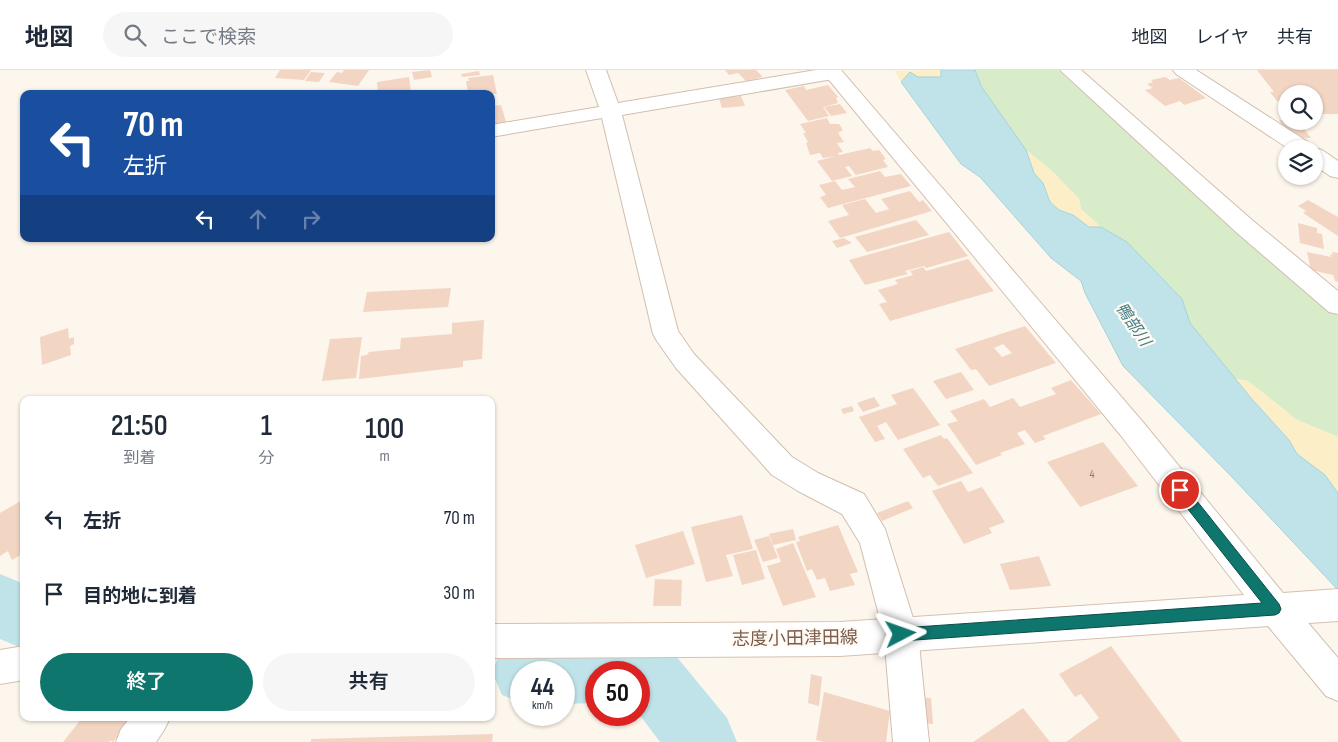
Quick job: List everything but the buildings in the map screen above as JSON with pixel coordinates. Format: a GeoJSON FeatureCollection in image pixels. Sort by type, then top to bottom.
{"type":"FeatureCollection","features":[{"type":"Feature","properties":{"kind":"street"},"geometry":{"type":"LineString","coordinates":[[596,70],[611,112],[666,334],[685,361],[782,466],[808,482],[852,504],[874,540],[901,634],[911,742]]}},
{"type":"Feature","properties":{"kind":"street"},"geometry":{"type":"LineString","coordinates":[[1070,70],[1244,226],[1338,305]]}},
{"type":"Feature","properties":{"kind":"street"},"geometry":{"type":"LineString","coordinates":[[1183,70],[1290,140]]}},
{"type":"Feature","properties":{"kind":"street"},"geometry":{"type":"LineString","coordinates":[[495,131],[832,72],[1132,429],[1275,609],[1338,684]]}},
{"type":"Feature","properties":{"kind":"street"},"geometry":{"type":"LineString","coordinates":[[1323,161],[1338,171]]}},
{"type":"Feature","properties":{"kind":"street","name":"志度小田津田線"},"geometry":{"type":"LineString","coordinates":[[495,642],[840,639],[1323,606]]}},
{"type":"Feature","properties":{"kind":"street"},"geometry":{"type":"LineString","coordinates":[[0,666],[20,664]]}},
{"type":"Feature","properties":{"kind":"street"},"geometry":{"type":"LineString","coordinates":[[134,742],[150,721]]}},
{"type":"Feature","properties":{"kind":"green space"},"geometry":{"type":"Polygon","coordinates":[[[975,70],[1058,70],[1233,226],[1338,314],[1338,437],[1297,420],[1248,381],[1235,379],[1190,323],[1182,299],[1127,242],[1101,227],[1081,209],[1079,199],[1052,171],[1026,150],[981,86],[975,70]]]}},
{"type":"Feature","properties":{"kind":"sand"},"geometry":{"type":"Polygon","coordinates":[[[941,70],[941,77],[918,77],[910,73],[901,82],[895,71],[941,70]]]}},
{"type":"Feature","properties":{"kind":"sand"},"geometry":{"type":"Polygon","coordinates":[[[1026,150],[1052,171],[1079,199],[1081,209],[1101,227],[1089,227],[1073,215],[1059,210],[1050,201],[1043,183],[1034,173],[1026,150]]]}},
{"type":"Feature","properties":{"kind":"sand"},"geometry":{"type":"Polygon","coordinates":[[[1235,379],[1248,381],[1297,420],[1338,437],[1338,493],[1325,475],[1297,454],[1289,440],[1235,379]]]}},
{"type":"Feature","properties":{"kind":"water","name":"鴨部川"},"geometry":{"type":"Polygon","coordinates":[[[941,70],[975,70],[981,86],[1026,150],[1034,173],[1043,183],[1050,202],[1059,210],[1073,215],[1089,227],[1101,227],[1127,242],[1182,299],[1190,323],[1251,398],[1289,440],[1297,454],[1325,475],[1338,493],[1338,590],[1231,476],[1123,366],[1085,293],[1081,281],[1051,258],[980,177],[961,164],[901,82],[910,72],[918,77],[941,77],[941,70]]]}},
{"type":"Feature","properties":{"kind":"waterway"},"geometry":{"type":"LineString","coordinates":[[0,604],[20,616]]}},
{"type":"Feature","properties":{"kind":"waterway"},"geometry":{"type":"LineString","coordinates":[[575,671],[585,671]]}},
{"type":"Feature","properties":{"kind":"waterway"},"geometry":{"type":"LineString","coordinates":[[650,678],[653,679],[703,742]]}},
{"type":"Feature","properties":{"kind":"route"},"geometry":{"type":"LineString","coordinates":[[901,634],[1275,609],[1180,490]]}}]}
